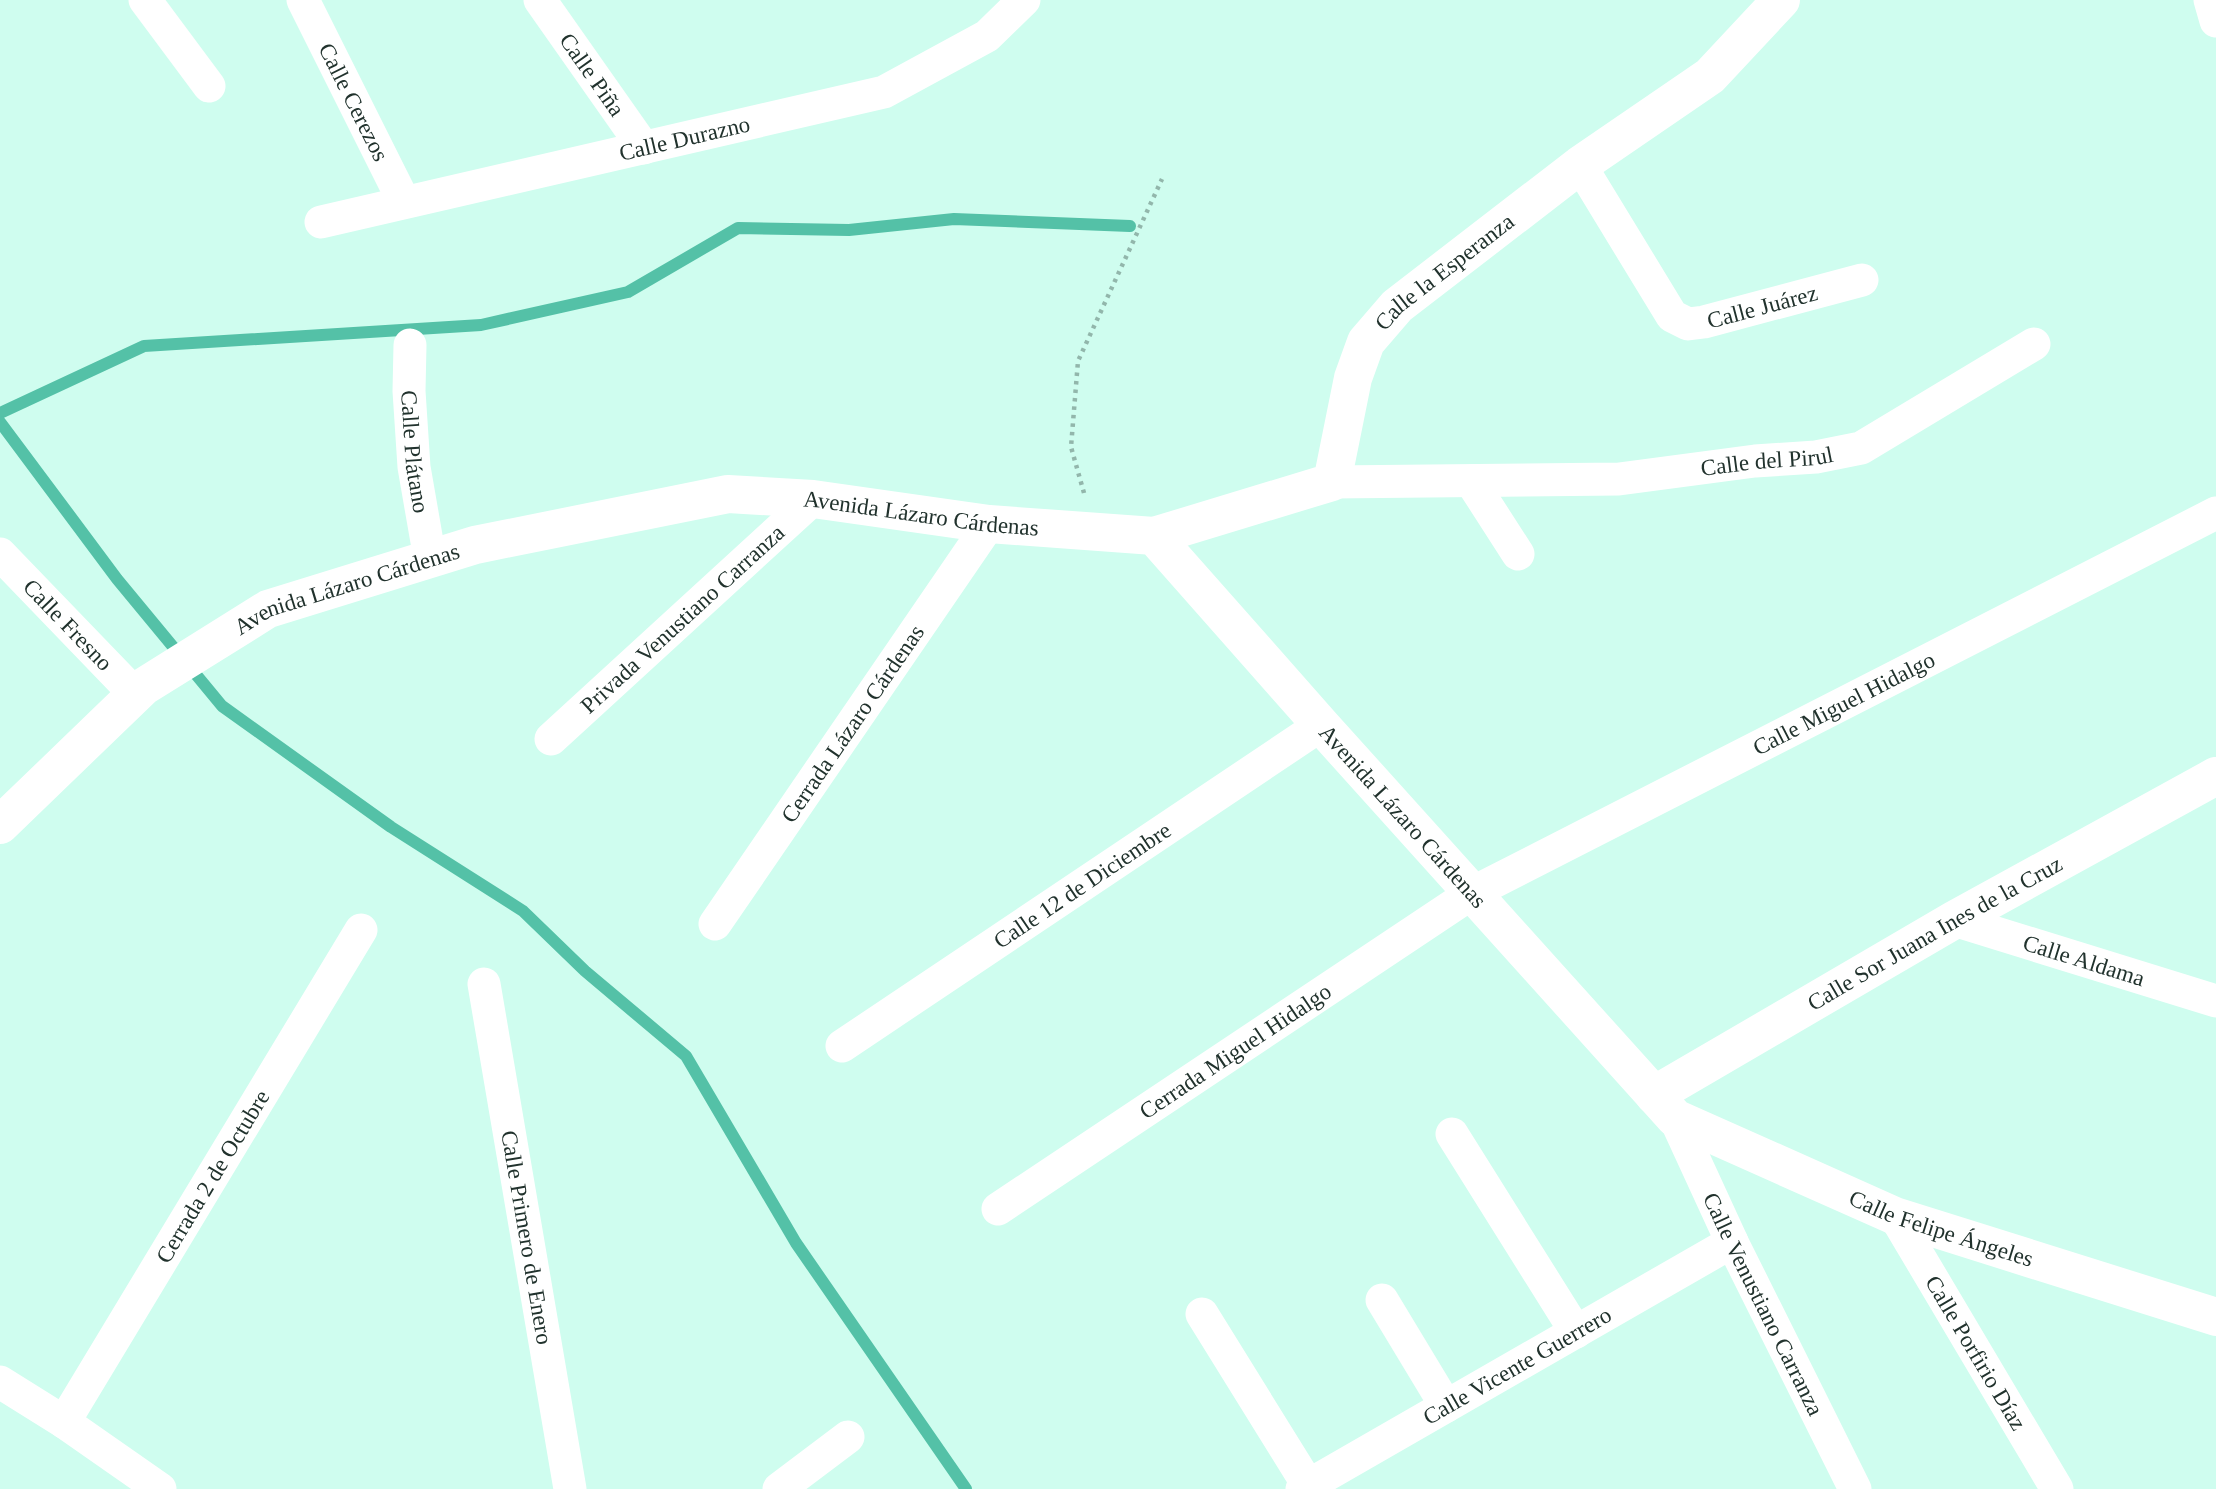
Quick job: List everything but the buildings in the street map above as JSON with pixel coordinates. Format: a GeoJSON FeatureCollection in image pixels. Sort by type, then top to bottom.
{"type":"FeatureCollection","features":[{"type":"Feature","properties":{"kind":"street"},"geometry":{"type":"LineString","coordinates":[[145,0],[209,86]]}},
{"type":"Feature","properties":{"kind":"street","name":"Calle Cerezos"},"geometry":{"type":"LineString","coordinates":[[303,0],[404,202]]}},
{"type":"Feature","properties":{"kind":"street","name":"Calle Piña"},"geometry":{"type":"LineString","coordinates":[[540,0],[644,148]]}},
{"type":"Feature","properties":{"kind":"street","name":"Calle Durazno"},"geometry":{"type":"LineString","coordinates":[[321,222],[884,92],[987,36],[1024,0]]}},
{"type":"Feature","properties":{"kind":"street","name":"Calle la Esperanza"},"geometry":{"type":"LineString","coordinates":[[1332,482],[1353,378],[1366,342],[1396,306],[1580,165],[1710,76],[1781,0]]}},
{"type":"Feature","properties":{"kind":"street"},"geometry":{"type":"LineString","coordinates":[[2210,0],[2216,20]]}},
{"type":"Feature","properties":{"kind":"street","name":"Calle Juárez"},"geometry":{"type":"LineString","coordinates":[[1580,165],[1672,316],[1688,324],[1862,280]]}},
{"type":"Feature","properties":{"kind":"street","name":"Calle del Pirul"},"geometry":{"type":"LineString","coordinates":[[1332,482],[1619,479],[1755,461],[1816,457],[1861,448],[2034,344]]}},
{"type":"Feature","properties":{"kind":"street","name":"Calle Plátano"},"geometry":{"type":"LineString","coordinates":[[410,345],[409,391],[414,467],[429,559]]}},
{"type":"Feature","properties":{"kind":"street"},"geometry":{"type":"LineString","coordinates":[[1471,481],[1518,554]]}},
{"type":"Feature","properties":{"kind":"street"},"geometry":{"type":"LineString","coordinates":[[1154,536],[1332,482]]}},
{"type":"Feature","properties":{"kind":"street","name":"Avenida Lázaro Cárdenas"},"geometry":{"type":"LineString","coordinates":[[0,825],[139,690],[268,610],[474,545],[728,494],[813,499],[989,524],[1154,536],[1665,1106]]}},
{"type":"Feature","properties":{"kind":"street","name":"Privada Venustiano Carranza"},"geometry":{"type":"LineString","coordinates":[[551,739],[813,499]]}},
{"type":"Feature","properties":{"kind":"street","name":"Calle Miguel Hidalgo"},"geometry":{"type":"LineString","coordinates":[[1472,893],[2216,513]]}},
{"type":"Feature","properties":{"kind":"street","name":"Cerrada Lázaro Cárdenas"},"geometry":{"type":"LineString","coordinates":[[715,924],[989,524]]}},
{"type":"Feature","properties":{"kind":"street","name":"Calle Fresno"},"geometry":{"type":"LineString","coordinates":[[0,554],[139,690]]}},
{"type":"Feature","properties":{"kind":"street","name":"Calle 12 de Diciembre"},"geometry":{"type":"LineString","coordinates":[[842,1046],[1321,725]]}},
{"type":"Feature","properties":{"kind":"street","name":"Calle Sor Juana Ines de la Cruz"},"geometry":{"type":"LineString","coordinates":[[1665,1106],[1954,920],[2216,776]]}},
{"type":"Feature","properties":{"kind":"street","name":"Cerrada Miguel Hidalgo"},"geometry":{"type":"LineString","coordinates":[[998,1209],[1472,893]]}},
{"type":"Feature","properties":{"kind":"street","name":"Calle Aldama"},"geometry":{"type":"LineString","coordinates":[[1954,920],[2216,1001]]}},
{"type":"Feature","properties":{"kind":"street","name":"Cerrada 2 de Octubre"},"geometry":{"type":"LineString","coordinates":[[64,1422],[361,930]]}},
{"type":"Feature","properties":{"kind":"street","name":"Calle Primero de Enero"},"geometry":{"type":"LineString","coordinates":[[484,985],[570,1489]]}},
{"type":"Feature","properties":{"kind":"street","name":"Calle Felipe Ángeles"},"geometry":{"type":"LineString","coordinates":[[1665,1106],[1895,1216],[2216,1317]]}},
{"type":"Feature","properties":{"kind":"street","name":"Calle Venustiano Carranza"},"geometry":{"type":"LineString","coordinates":[[1665,1106],[1855,1489]]}},
{"type":"Feature","properties":{"kind":"street"},"geometry":{"type":"LineString","coordinates":[[1452,1134],[1576,1332]]}},
{"type":"Feature","properties":{"kind":"street","name":"Calle Porfirio Díaz"},"geometry":{"type":"LineString","coordinates":[[1895,1216],[2057,1489]]}},
{"type":"Feature","properties":{"kind":"street","name":"Calle Vicente Guerrero"},"geometry":{"type":"LineString","coordinates":[[1305,1487],[1732,1242]]}},
{"type":"Feature","properties":{"kind":"street"},"geometry":{"type":"LineString","coordinates":[[1382,1300],[1446,1406]]}},
{"type":"Feature","properties":{"kind":"street"},"geometry":{"type":"LineString","coordinates":[[1202,1314],[1305,1487]]}},
{"type":"Feature","properties":{"kind":"street"},"geometry":{"type":"LineString","coordinates":[[0,1382],[64,1422],[160,1489]]}},
{"type":"Feature","properties":{"kind":"street"},"geometry":{"type":"LineString","coordinates":[[779,1489],[848,1437]]}},
{"type":"Feature","properties":{"kind":"path"},"geometry":{"type":"LineString","coordinates":[[1094,531],[1071,446],[1078,361],[1162,179]]}},
{"type":"Feature","properties":{"kind":"waterway"},"geometry":{"type":"LineString","coordinates":[[0,413],[144,346],[481,325],[628,292],[738,228],[849,230],[954,219],[1130,226]]}},
{"type":"Feature","properties":{"kind":"waterway"},"geometry":{"type":"LineString","coordinates":[[0,422],[117,579],[222,706],[391,827],[523,911],[585,971],[686,1056],[796,1243],[966,1489]]}}]}
